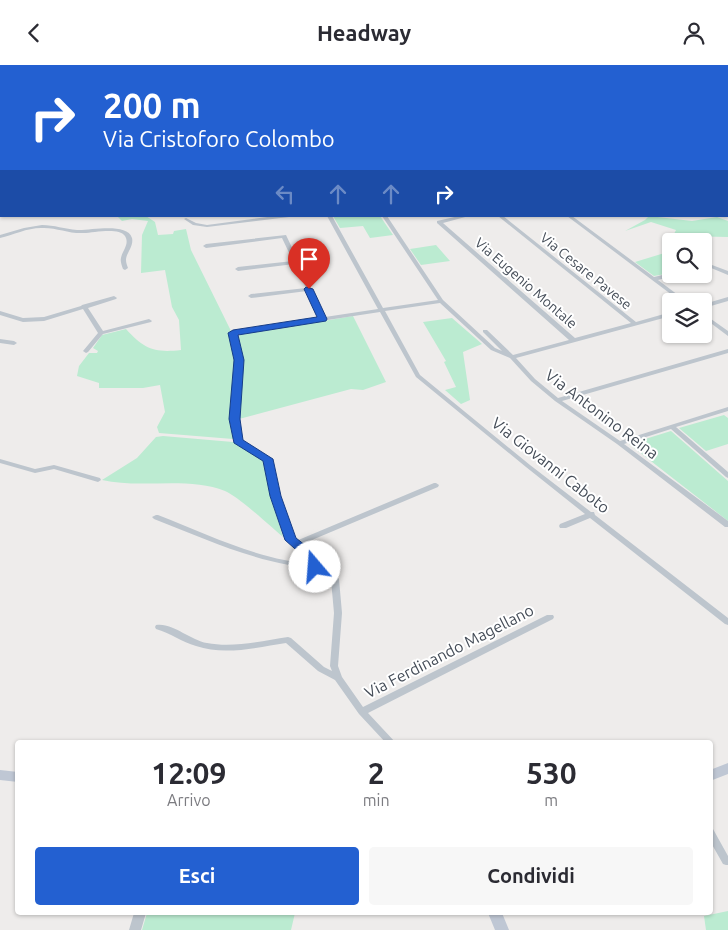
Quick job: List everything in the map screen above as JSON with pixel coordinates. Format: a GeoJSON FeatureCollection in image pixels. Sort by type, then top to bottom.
{"type":"FeatureCollection","features":[{"type":"Feature","properties":{"kind":"main road"},"geometry":{"type":"LineString","coordinates":[[713,775],[728,768]]}},
{"type":"Feature","properties":{"kind":"main road"},"geometry":{"type":"LineString","coordinates":[[0,775],[15,777]]}},
{"type":"Feature","properties":{"kind":"main road"},"geometry":{"type":"LineString","coordinates":[[496,915],[502,930]]}},
{"type":"Feature","properties":{"kind":"street"},"geometry":{"type":"LineString","coordinates":[[186,219],[195,224],[208,225],[280,217]]}},
{"type":"Feature","properties":{"kind":"street","name":"Via Giovanni Caboto"},"geometry":{"type":"LineString","coordinates":[[330,217],[418,376],[728,622]]}},
{"type":"Feature","properties":{"kind":"street","name":"Via Antonino Reina"},"geometry":{"type":"LineString","coordinates":[[385,217],[441,301],[493,349],[512,357],[557,400],[619,443],[728,525]]}},
{"type":"Feature","properties":{"kind":"street","name":"Via Eugenio Montale"},"geometry":{"type":"LineString","coordinates":[[463,217],[440,222],[573,341]]}},
{"type":"Feature","properties":{"kind":"street","name":"Via Cesare Pavese"},"geometry":{"type":"LineString","coordinates":[[501,217],[635,324]]}},
{"type":"Feature","properties":{"kind":"street"},"geometry":{"type":"LineString","coordinates":[[570,217],[672,293]]}},
{"type":"Feature","properties":{"kind":"street"},"geometry":{"type":"LineString","coordinates":[[0,237],[41,226],[80,232],[116,229],[126,234],[130,241],[130,247],[123,259],[125,267]]}},
{"type":"Feature","properties":{"kind":"street"},"geometry":{"type":"LineString","coordinates":[[206,246],[284,236],[323,319]]}},
{"type":"Feature","properties":{"kind":"street"},"geometry":{"type":"LineString","coordinates":[[238,269],[296,262]]}},
{"type":"Feature","properties":{"kind":"street"},"geometry":{"type":"LineString","coordinates":[[720,269],[728,264]]}},
{"type":"Feature","properties":{"kind":"street"},"geometry":{"type":"LineString","coordinates":[[712,267],[728,273]]}},
{"type":"Feature","properties":{"kind":"street"},"geometry":{"type":"LineString","coordinates":[[653,279],[662,277]]}},
{"type":"Feature","properties":{"kind":"street"},"geometry":{"type":"LineString","coordinates":[[251,296],[309,289]]}},
{"type":"Feature","properties":{"kind":"street"},"geometry":{"type":"LineString","coordinates":[[0,313],[3,317],[23,320],[44,319],[114,298]]}},
{"type":"Feature","properties":{"kind":"street"},"geometry":{"type":"LineString","coordinates":[[712,304],[728,299]]}},
{"type":"Feature","properties":{"kind":"street"},"geometry":{"type":"LineString","coordinates":[[389,740],[362,712],[338,678],[334,666],[338,591],[335,579],[324,567],[290,540],[275,496],[269,461],[266,457],[238,441],[235,419],[239,360],[233,333],[441,301]]}},
{"type":"Feature","properties":{"kind":"street"},"geometry":{"type":"LineString","coordinates":[[84,306],[101,333]]}},
{"type":"Feature","properties":{"kind":"street"},"geometry":{"type":"LineString","coordinates":[[485,331],[512,357],[662,316]]}},
{"type":"Feature","properties":{"kind":"street"},"geometry":{"type":"LineString","coordinates":[[86,351],[101,333],[149,321]]}},
{"type":"Feature","properties":{"kind":"street"},"geometry":{"type":"LineString","coordinates":[[712,322],[728,334]]}},
{"type":"Feature","properties":{"kind":"street"},"geometry":{"type":"LineString","coordinates":[[0,341],[14,343]]}},
{"type":"Feature","properties":{"kind":"street"},"geometry":{"type":"LineString","coordinates":[[557,400],[728,351]]}},
{"type":"Feature","properties":{"kind":"street"},"geometry":{"type":"LineString","coordinates":[[619,443],[671,426],[727,411]]}},
{"type":"Feature","properties":{"kind":"street"},"geometry":{"type":"LineString","coordinates":[[671,426],[728,476]]}},
{"type":"Feature","properties":{"kind":"street"},"geometry":{"type":"LineString","coordinates":[[0,461],[35,471],[54,467],[98,480]]}},
{"type":"Feature","properties":{"kind":"street"},"geometry":{"type":"LineString","coordinates":[[295,544],[436,485]]}},
{"type":"Feature","properties":{"kind":"street"},"geometry":{"type":"LineString","coordinates":[[563,526],[592,514]]}},
{"type":"Feature","properties":{"kind":"street"},"geometry":{"type":"LineString","coordinates":[[156,517],[273,559],[304,566],[324,567]]}},
{"type":"Feature","properties":{"kind":"street","name":"Via Ferdinando Magellano"},"geometry":{"type":"LineString","coordinates":[[362,712],[550,617]]}},
{"type":"Feature","properties":{"kind":"street"},"geometry":{"type":"LineString","coordinates":[[159,627],[170,629],[196,643],[206,646],[251,645],[288,640],[321,669],[338,678]]}},
{"type":"Feature","properties":{"kind":"street"},"geometry":{"type":"LineString","coordinates":[[713,837],[726,861]]}},
{"type":"Feature","properties":{"kind":"street"},"geometry":{"type":"LineString","coordinates":[[135,930],[139,915]]}},
{"type":"Feature","properties":{"kind":"green space"},"geometry":{"type":"Polygon","coordinates":[[[118,217],[148,217],[155,222],[158,235],[173,234],[174,231],[186,229],[191,250],[231,331],[229,332],[236,361],[232,418],[233,439],[159,433],[157,427],[165,412],[160,385],[143,388],[99,388],[99,383],[77,376],[79,366],[89,353],[97,353],[98,351],[93,348],[102,335],[126,329],[138,341],[150,348],[164,351],[181,350],[179,320],[172,307],[165,270],[141,273],[142,235],[148,221],[132,219],[122,221],[118,217]]]}},
{"type":"Feature","properties":{"kind":"green space"},"geometry":{"type":"Polygon","coordinates":[[[334,217],[381,217],[393,235],[370,238],[363,226],[340,228],[334,217]]]}},
{"type":"Feature","properties":{"kind":"green space"},"geometry":{"type":"Polygon","coordinates":[[[648,217],[692,221],[717,217],[728,221],[728,237],[712,237],[712,233],[674,233],[676,230],[651,222],[625,231],[648,217]]]}},
{"type":"Feature","properties":{"kind":"green space"},"geometry":{"type":"Polygon","coordinates":[[[436,245],[450,261],[421,265],[410,249],[436,245]]]}},
{"type":"Feature","properties":{"kind":"green space"},"geometry":{"type":"Polygon","coordinates":[[[662,254],[662,275],[654,276],[635,262],[662,254]]]}},
{"type":"Feature","properties":{"kind":"green space"},"geometry":{"type":"Polygon","coordinates":[[[353,316],[386,382],[363,390],[351,389],[239,419],[242,357],[237,341],[240,335],[353,316]]]}},
{"type":"Feature","properties":{"kind":"green space"},"geometry":{"type":"Polygon","coordinates":[[[452,318],[482,344],[463,352],[470,400],[461,404],[445,390],[456,387],[444,362],[446,361],[423,322],[452,318]]]}},
{"type":"Feature","properties":{"kind":"green space"},"geometry":{"type":"Polygon","coordinates":[[[724,415],[728,418],[728,444],[706,451],[679,428],[724,415]]]}},
{"type":"Feature","properties":{"kind":"green space"},"geometry":{"type":"Polygon","coordinates":[[[671,431],[728,481],[728,521],[629,444],[671,431]]]}},
{"type":"Feature","properties":{"kind":"green space"},"geometry":{"type":"Polygon","coordinates":[[[156,437],[233,442],[263,458],[271,497],[283,537],[246,505],[225,491],[196,484],[132,483],[102,480],[137,458],[156,437]]]}},
{"type":"Feature","properties":{"kind":"green space"},"geometry":{"type":"Polygon","coordinates":[[[728,911],[728,930],[706,930],[704,916],[728,911]]]}},
{"type":"Feature","properties":{"kind":"green space"},"geometry":{"type":"Polygon","coordinates":[[[146,915],[295,915],[291,930],[142,930],[146,915]]]}},
{"type":"Feature","properties":{"kind":"route"},"geometry":{"type":"LineString","coordinates":[[309,289],[323,319],[233,333],[239,360],[235,419],[238,441],[266,457],[269,461],[275,496],[290,540],[324,567],[315,567]]}}]}
